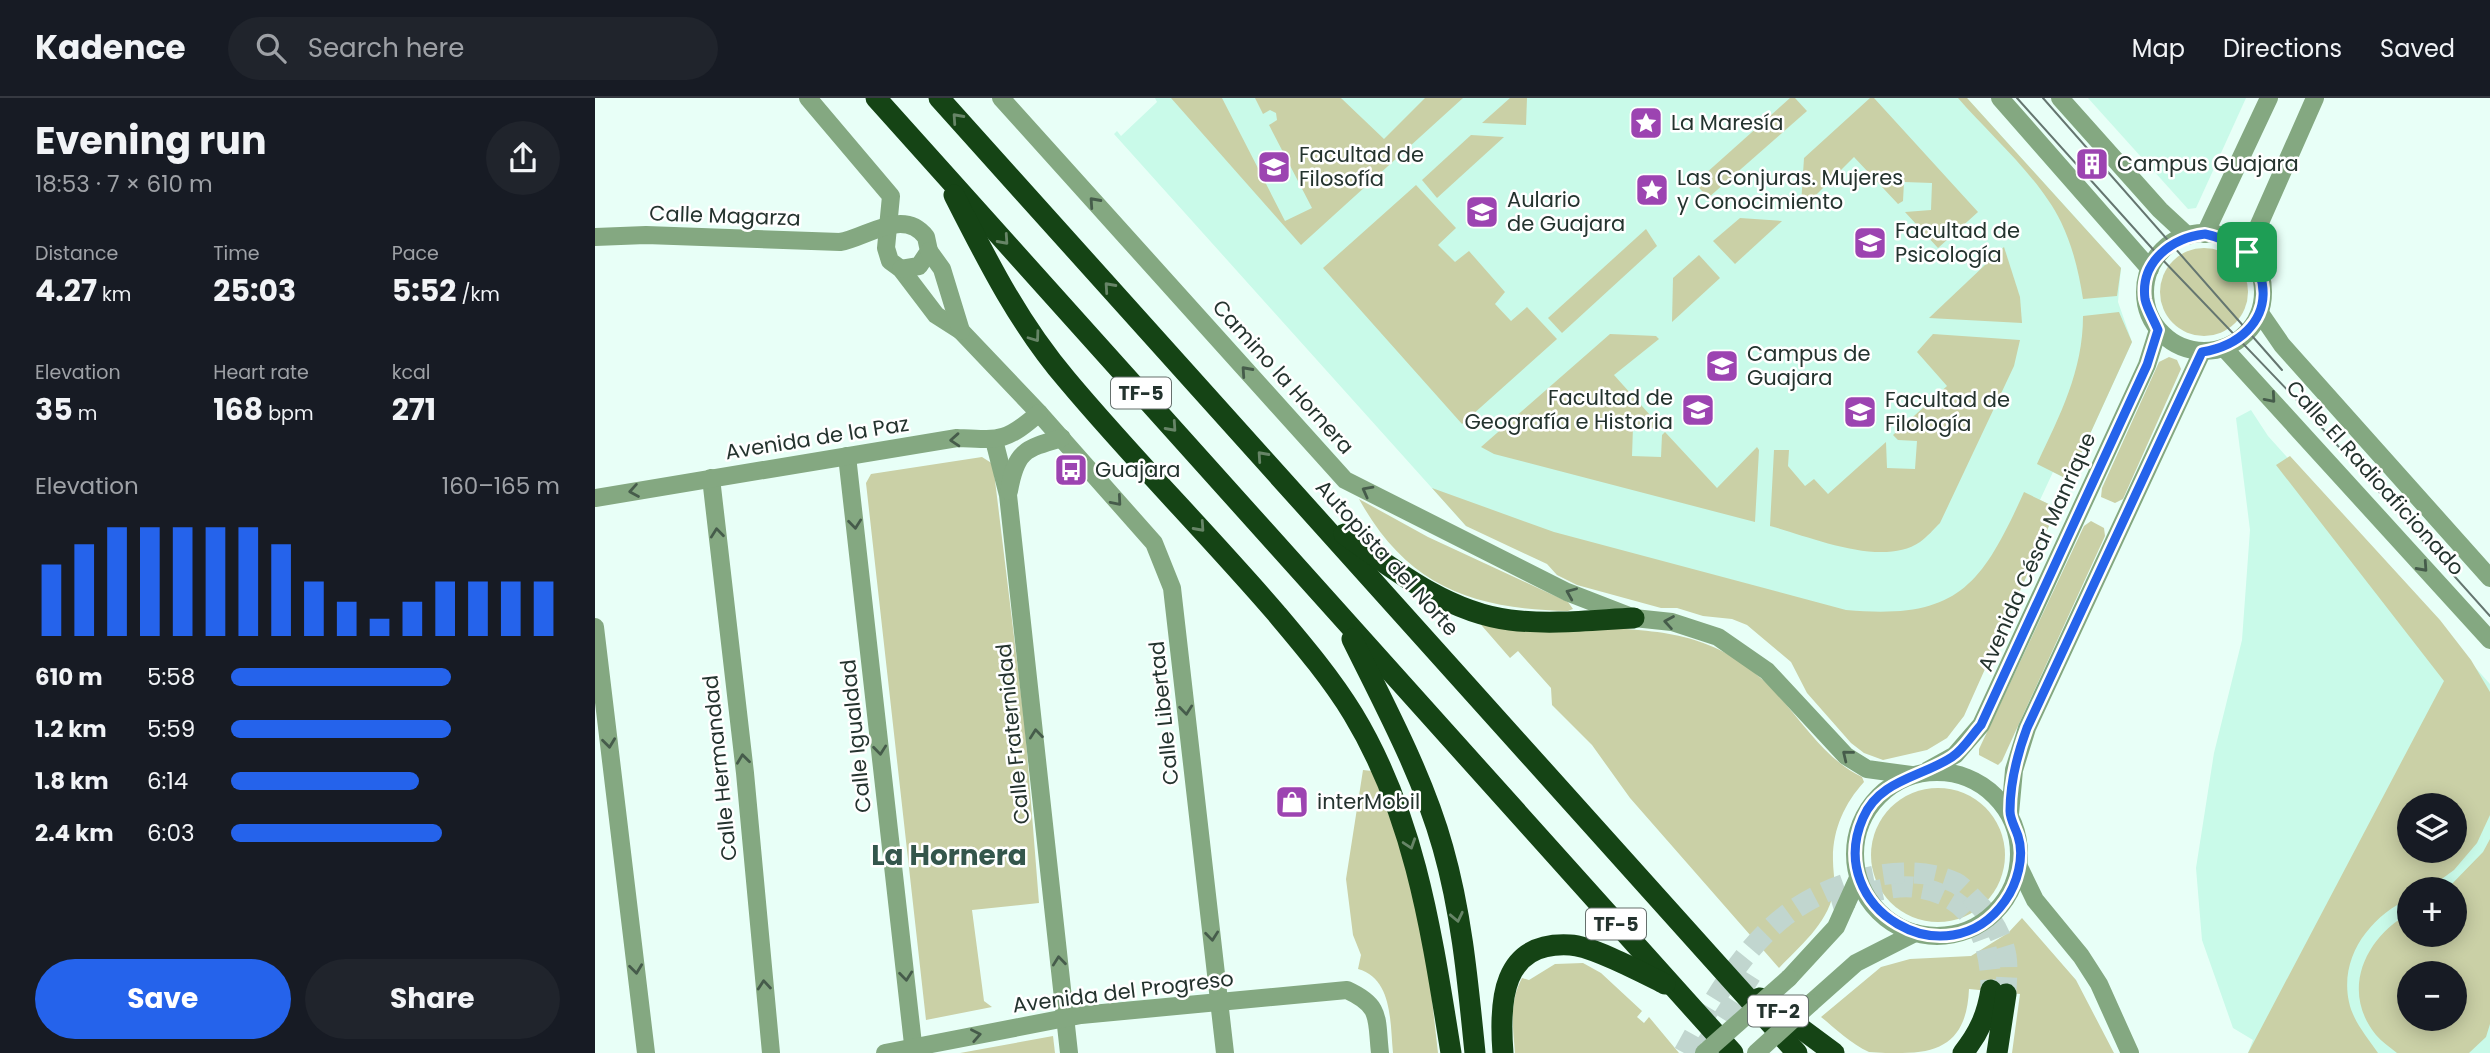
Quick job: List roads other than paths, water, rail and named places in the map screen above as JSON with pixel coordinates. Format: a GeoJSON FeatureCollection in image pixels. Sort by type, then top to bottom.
{"type":"FeatureCollection","features":[{"type":"Feature","properties":{"kind":"highway","name":"TF-5"},"geometry":{"type":"LineString","coordinates":[[876,98],[1733,1053]]}},
{"type":"Feature","properties":{"kind":"highway","name":"Autopista del Norte"},"geometry":{"type":"LineString","coordinates":[[939,98],[1797,1053]]}},
{"type":"Feature","properties":{"kind":"highway"},"geometry":{"type":"LineString","coordinates":[[942,171],[1000,287],[1066,379],[1251,584],[1305,649],[1353,715],[1397,803],[1420,875],[1451,1053]]}},
{"type":"Feature","properties":{"kind":"highway"},"geometry":{"type":"LineString","coordinates":[[1308,507],[1408,581],[1475,610],[1509,620],[1634,618]]}},
{"type":"Feature","properties":{"kind":"highway"},"geometry":{"type":"LineString","coordinates":[[1340,615],[1388,713],[1443,848],[1465,954],[1475,1053]]}},
{"type":"Feature","properties":{"kind":"highway"},"geometry":{"type":"LineString","coordinates":[[1503,1053],[1502,995],[1507,979],[1520,962],[1532,953],[1553,946],[1573,944],[1674,989]]}},
{"type":"Feature","properties":{"kind":"highway","name":"TF-2"},"geometry":{"type":"LineString","coordinates":[[1721,970],[1834,1053]]}},
{"type":"Feature","properties":{"kind":"highway"},"geometry":{"type":"LineString","coordinates":[[1963,1053],[1976,1037],[1999,992],[1997,1053]]}},
{"type":"Feature","properties":{"kind":"street"},"geometry":{"type":"LineString","coordinates":[[808,98],[891,196],[887,255],[901,269],[919,267],[929,251]]}},
{"type":"Feature","properties":{"kind":"street","name":"Camino la Hornera"},"geometry":{"type":"LineString","coordinates":[[1000,98],[1345,480],[1567,592],[1634,618],[1672,622],[1701,630],[1735,646],[1767,671],[1846,756],[1867,769],[1919,773]]}},
{"type":"Feature","properties":{"kind":"street"},"geometry":{"type":"LineString","coordinates":[[2000,98],[2150,269]]}},
{"type":"Feature","properties":{"kind":"street"},"geometry":{"type":"LineString","coordinates":[[2060,98],[2160,210],[2197,235]]}},
{"type":"Feature","properties":{"kind":"street"},"geometry":{"type":"LineString","coordinates":[[2197,235],[2269,98]]}},
{"type":"Feature","properties":{"kind":"street"},"geometry":{"type":"LineString","coordinates":[[2247,252],[2315,98]]}},
{"type":"Feature","properties":{"kind":"street"},"geometry":{"type":"LineString","coordinates":[[890,226],[909,226],[922,231],[929,251],[942,269],[961,331]]}},
{"type":"Feature","properties":{"kind":"street","name":"Calle Magarza"},"geometry":{"type":"LineString","coordinates":[[853,240],[875,228],[890,226]]}},
{"type":"Feature","properties":{"kind":"street"},"geometry":{"type":"LineString","coordinates":[[2197,235],[2228,239],[2247,252],[2262,281],[2260,313],[2249,332],[2224,348],[2202,352],[2178,345],[2158,330],[2145,301],[2150,269],[2158,255],[2172,243],[2197,235]]}},
{"type":"Feature","properties":{"kind":"street","name":"Calle Magarza"},"geometry":{"type":"LineString","coordinates":[[595,237],[853,240],[887,255]]}},
{"type":"Feature","properties":{"kind":"street","name":"Calle Libertad"},"geometry":{"type":"LineString","coordinates":[[901,269],[936,315],[961,331],[1062,438],[1153,543],[1167,568],[1173,588],[1224,1053]]}},
{"type":"Feature","properties":{"kind":"street","name":"Calle El Radioaficionado"},"geometry":{"type":"LineString","coordinates":[[2260,313],[2282,345],[2490,578]]}},
{"type":"Feature","properties":{"kind":"street","name":"Avenida César Manrique"},"geometry":{"type":"LineString","coordinates":[[1919,773],[1955,755],[1986,715],[2147,365],[2158,330]]}},
{"type":"Feature","properties":{"kind":"street","name":"Calle El Radioaficionado"},"geometry":{"type":"LineString","coordinates":[[2224,348],[2490,640]]}},
{"type":"Feature","properties":{"kind":"street"},"geometry":{"type":"LineString","coordinates":[[2010,814],[2014,770],[2027,728],[2202,352]]}},
{"type":"Feature","properties":{"kind":"street","name":"Avenida de la Paz"},"geometry":{"type":"LineString","coordinates":[[595,498],[957,438],[994,440],[1015,435],[1039,413]]}},
{"type":"Feature","properties":{"kind":"street","name":"Calle Fraternidad"},"geometry":{"type":"LineString","coordinates":[[1008,495],[1013,466],[1021,453],[1062,438]]}},
{"type":"Feature","properties":{"kind":"street","name":"Calle Fraternidad"},"geometry":{"type":"LineString","coordinates":[[994,440],[1008,495],[1069,1053]]}},
{"type":"Feature","properties":{"kind":"street","name":"Calle Igualdad"},"geometry":{"type":"LineString","coordinates":[[847,456],[914,1050]]}},
{"type":"Feature","properties":{"kind":"street","name":"Calle Hermandad"},"geometry":{"type":"LineString","coordinates":[[711,478],[745,773],[771,1053]]}},
{"type":"Feature","properties":{"kind":"street"},"geometry":{"type":"LineString","coordinates":[[595,627],[646,1053]]}},
{"type":"Feature","properties":{"kind":"street"},"geometry":{"type":"LineString","coordinates":[[1951,772],[1975,780],[1995,794],[2010,814],[2019,839],[2019,867],[2004,903],[1973,928],[1945,935],[1915,933],[1891,922],[1871,903],[1858,878],[1854,847],[1863,816],[1883,791],[1919,773],[1951,772]]}},
{"type":"Feature","properties":{"kind":"street"},"geometry":{"type":"LineString","coordinates":[[2019,867],[2035,901],[2081,956],[2099,984],[2130,1053]]}},
{"type":"Feature","properties":{"kind":"street"},"geometry":{"type":"LineString","coordinates":[[1704,1053],[1789,978],[1836,927],[1858,878]]}},
{"type":"Feature","properties":{"kind":"street"},"geometry":{"type":"LineString","coordinates":[[1756,1053],[1856,963],[1915,933]]}},
{"type":"Feature","properties":{"kind":"street","name":"Avenida del Progreso"},"geometry":{"type":"LineString","coordinates":[[885,1053],[914,1050],[1066,1018],[1347,990],[1368,1000],[1375,1014],[1380,1053]]}},
{"type":"Feature","properties":{"kind":"tunnel"},"geometry":{"type":"LineString","coordinates":[[1684,1053],[1728,980],[1769,930],[1802,904],[1822,893],[1867,878],[1914,873],[1936,876],[1962,887],[1984,910],[2000,935],[2007,961],[2006,994]]}},
{"type":"Feature","properties":{"kind":"tunnel"},"geometry":{"type":"LineString","coordinates":[[1832,904],[1871,892],[1902,887],[1932,891],[1949,898],[1974,920],[1982,935],[1990,970],[1991,990]]}},
{"type":"Feature","properties":{"kind":"tunnel"},"geometry":{"type":"LineString","coordinates":[[1706,1045],[1751,975]]}},
{"type":"Feature","properties":{"kind":"tram line"},"geometry":{"type":"LineString","coordinates":[[2017,98],[2158,255],[2296,399],[2490,616]]}},
{"type":"Feature","properties":{"kind":"tram line"},"geometry":{"type":"LineString","coordinates":[[2043,98],[2282,370]]}},
{"type":"Feature","properties":{"kind":"place","name":"La Maresía"},"geometry":{"type":"Point","coordinates":[1646,123]}},
{"type":"Feature","properties":{"kind":"place","name":"Campus Guajara"},"geometry":{"type":"Point","coordinates":[2092,164]}},
{"type":"Feature","properties":{"kind":"place","name":"Facultad de Filosofía"},"geometry":{"type":"Point","coordinates":[1274,167]}},
{"type":"Feature","properties":{"kind":"place","name":"Las Conjuras. Mujeres y Conocimiento"},"geometry":{"type":"Point","coordinates":[1652,190]}},
{"type":"Feature","properties":{"kind":"place","name":"Aulario de Guajara"},"geometry":{"type":"Point","coordinates":[1482,212]}},
{"type":"Feature","properties":{"kind":"place","name":"Facultad de Psicología"},"geometry":{"type":"Point","coordinates":[1870,243]}},
{"type":"Feature","properties":{"kind":"place","name":"Campus de Guajara"},"geometry":{"type":"Point","coordinates":[1722,366]}},
{"type":"Feature","properties":{"kind":"place","name":"Facultad de Geografía e Historia"},"geometry":{"type":"Point","coordinates":[1698,410]}},
{"type":"Feature","properties":{"kind":"place","name":"Facultad de Filología"},"geometry":{"type":"Point","coordinates":[1860,412]}},
{"type":"Feature","properties":{"kind":"place","name":"Guajara"},"geometry":{"type":"Point","coordinates":[1071,470]}},
{"type":"Feature","properties":{"kind":"place","name":"interMobil"},"geometry":{"type":"Point","coordinates":[1292,802]}},
{"type":"Feature","properties":{"kind":"district","name":"La Hornera"},"geometry":{"type":"Point","coordinates":[949,855]}}]}
